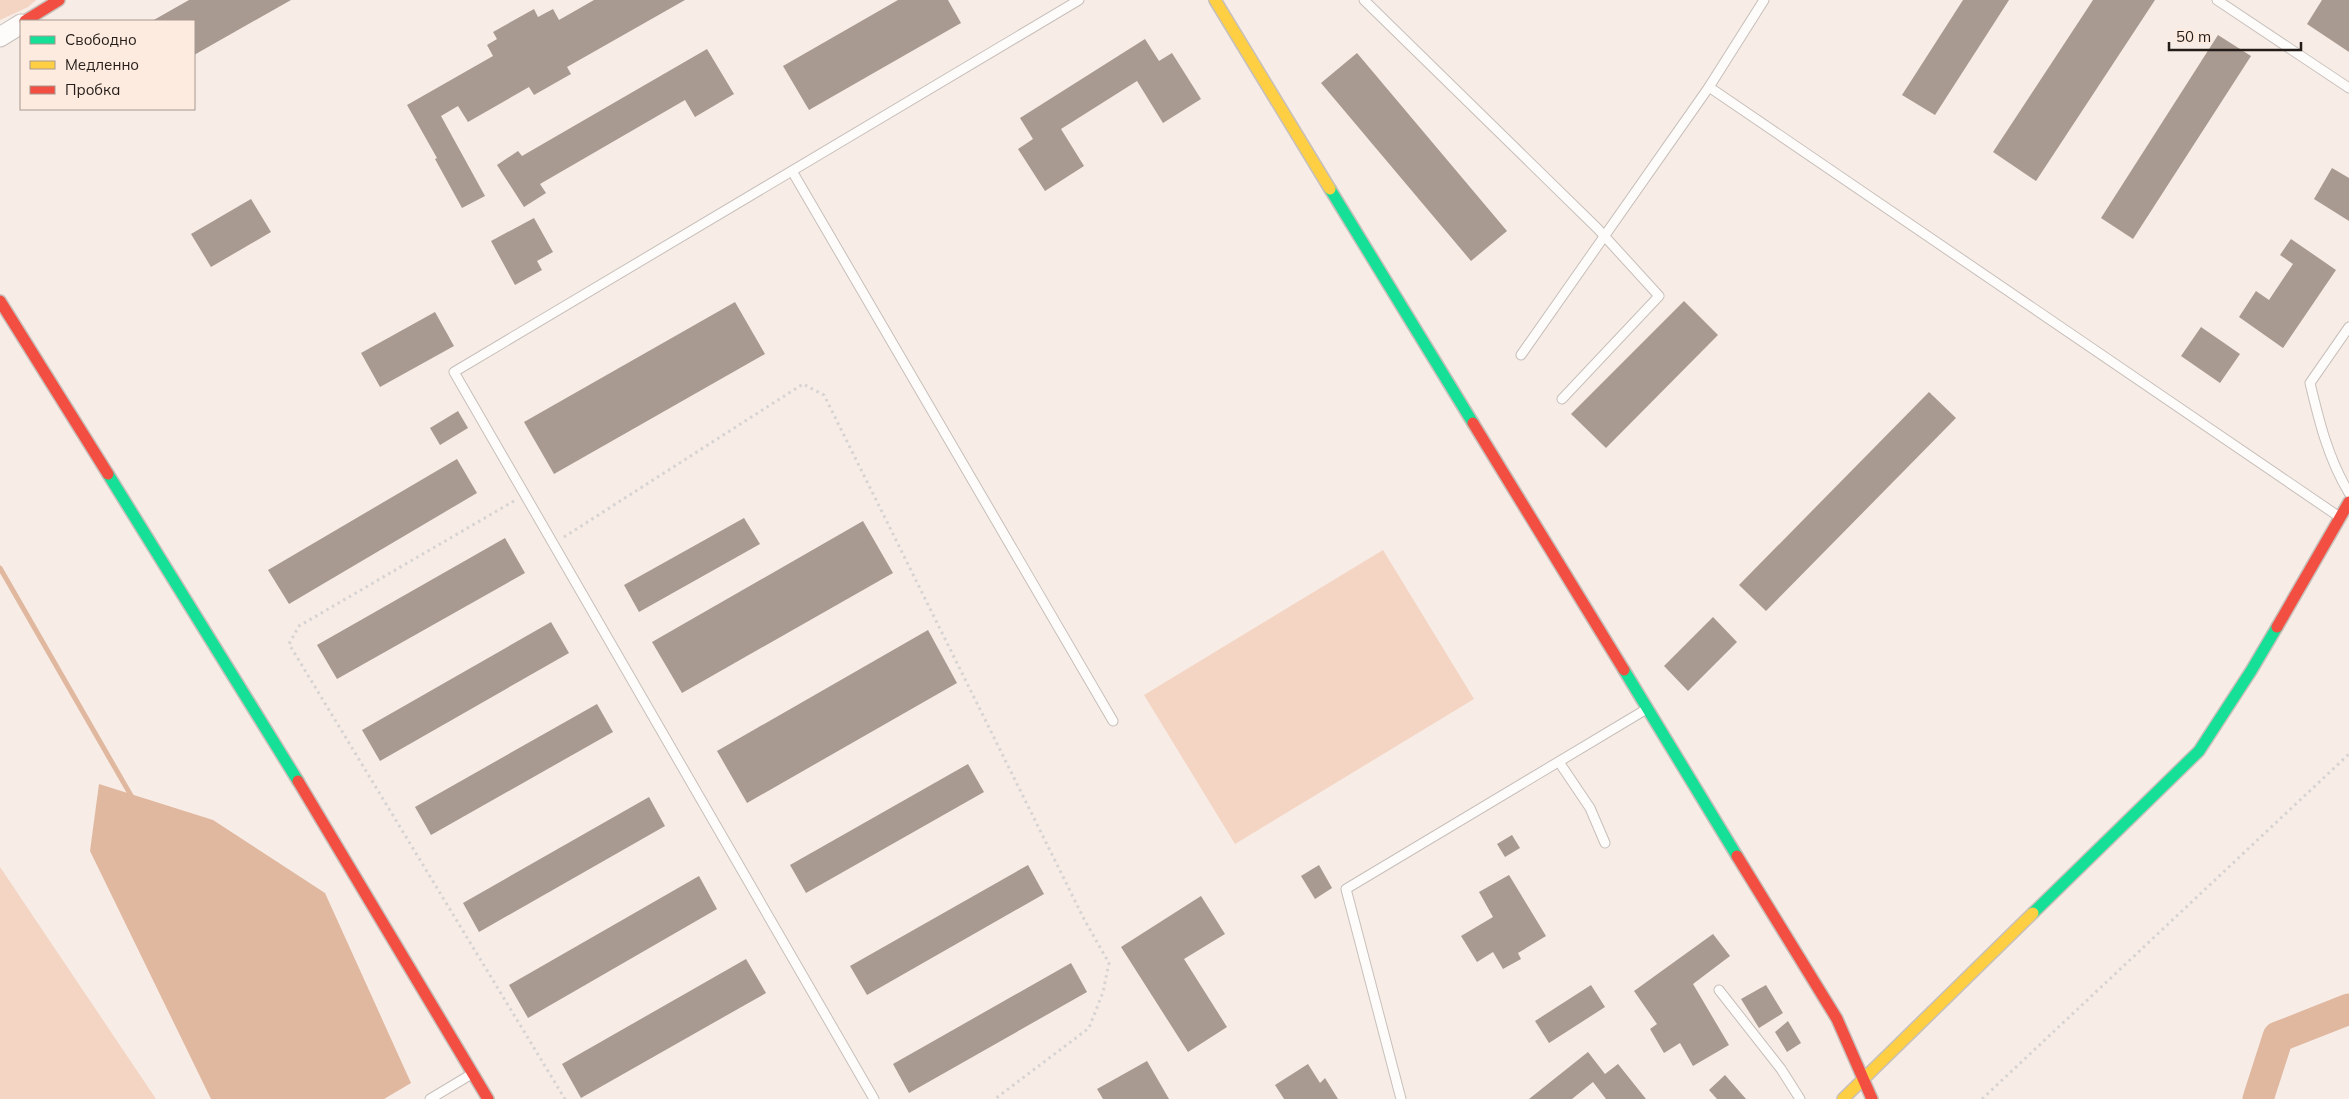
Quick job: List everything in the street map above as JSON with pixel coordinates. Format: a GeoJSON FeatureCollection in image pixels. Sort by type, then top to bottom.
{"type":"FeatureCollection","features":[{"type":"Feature","properties":{"kind":"street"},"geometry":{"type":"LineString","coordinates":[[27,20],[59,0]]}},
{"type":"Feature","properties":{"kind":"street"},"geometry":{"type":"LineString","coordinates":[[1215,0],[1837,1019],[1872,1099]]}},
{"type":"Feature","properties":{"kind":"street"},"geometry":{"type":"LineString","coordinates":[[0,37],[20,25]]}},
{"type":"Feature","properties":{"kind":"street"},"geometry":{"type":"LineString","coordinates":[[0,301],[311,802],[488,1099]]}},
{"type":"Feature","properties":{"kind":"street"},"geometry":{"type":"LineString","coordinates":[[1843,1099],[2199,751],[2251,671],[2349,502]]}},
{"type":"Feature","properties":{"kind":"lane"},"geometry":{"type":"LineString","coordinates":[[874,1099],[454,372],[1079,0]]}},
{"type":"Feature","properties":{"kind":"lane"},"geometry":{"type":"LineString","coordinates":[[1364,0],[1605,236],[1659,296],[1562,399]]}},
{"type":"Feature","properties":{"kind":"lane"},"geometry":{"type":"LineString","coordinates":[[1521,355],[1709,87],[1764,0]]}},
{"type":"Feature","properties":{"kind":"lane"},"geometry":{"type":"LineString","coordinates":[[2217,0],[2349,88]]}},
{"type":"Feature","properties":{"kind":"lane"},"geometry":{"type":"LineString","coordinates":[[1709,87],[2340,517]]}},
{"type":"Feature","properties":{"kind":"lane"},"geometry":{"type":"LineString","coordinates":[[792,171],[1113,721]]}},
{"type":"Feature","properties":{"kind":"lane"},"geometry":{"type":"LineString","coordinates":[[2349,327],[2310,383],[2323,434],[2336,471],[2349,493]]}},
{"type":"Feature","properties":{"kind":"lane"},"geometry":{"type":"LineString","coordinates":[[1401,1099],[1346,889],[1648,709]]}},
{"type":"Feature","properties":{"kind":"lane"},"geometry":{"type":"LineString","coordinates":[[1559,762],[1590,808],[1605,844]]}},
{"type":"Feature","properties":{"kind":"lane"},"geometry":{"type":"LineString","coordinates":[[1719,990],[1781,1069],[1800,1099]]}},
{"type":"Feature","properties":{"kind":"lane"},"geometry":{"type":"LineString","coordinates":[[430,1099],[472,1073]]}},
{"type":"Feature","properties":{"kind":"path"},"geometry":{"type":"LineString","coordinates":[[554,543],[803,384],[824,395],[1084,919],[1109,963],[1103,992],[1088,1028],[995,1099]]}},
{"type":"Feature","properties":{"kind":"path"},"geometry":{"type":"LineString","coordinates":[[525,494],[299,626],[290,644],[565,1099]]}},
{"type":"Feature","properties":{"kind":"path"},"geometry":{"type":"LineString","coordinates":[[1982,1099],[2349,754]]}},
{"type":"Feature","properties":{"kind":"shaded area"},"geometry":{"type":"Polygon","coordinates":[[[0,0],[36,0],[28,7],[0,20],[0,0]]]}},
{"type":"Feature","properties":{"kind":"shaded area"},"geometry":{"type":"Polygon","coordinates":[[[1383,550],[1474,699],[1235,844],[1144,695],[1383,550]]]}},
{"type":"Feature","properties":{"kind":"shaded area"},"geometry":{"type":"Polygon","coordinates":[[[99,784],[213,820],[325,893],[411,1083],[384,1099],[211,1099],[90,851],[99,784]]]}},
{"type":"Feature","properties":{"kind":"shaded area"},"geometry":{"type":"Polygon","coordinates":[[[0,867],[156,1099],[0,1099],[0,867]]]}},
{"type":"Feature","properties":{"kind":"building"},"geometry":{"type":"Polygon","coordinates":[[[189,0],[291,0],[195,54],[195,20],[154,20],[189,0]]]}},
{"type":"Feature","properties":{"kind":"building"},"geometry":{"type":"Polygon","coordinates":[[[594,0],[685,0],[567,67],[571,74],[534,95],[529,87],[468,122],[458,106],[441,116],[485,196],[462,208],[407,105],[493,56],[487,45],[497,39],[493,32],[534,9],[538,17],[553,9],[559,20],[594,0]]]}},
{"type":"Feature","properties":{"kind":"building"},"geometry":{"type":"Polygon","coordinates":[[[898,0],[948,0],[961,23],[809,110],[783,66],[898,0]]]}},
{"type":"Feature","properties":{"kind":"building"},"geometry":{"type":"Polygon","coordinates":[[[1963,0],[2009,0],[1935,115],[1902,95],[1963,0]]]}},
{"type":"Feature","properties":{"kind":"building"},"geometry":{"type":"Polygon","coordinates":[[[2093,0],[2155,0],[2036,181],[1993,152],[2093,0]]]}},
{"type":"Feature","properties":{"kind":"building"},"geometry":{"type":"Polygon","coordinates":[[[2322,0],[2349,0],[2349,52],[2307,24],[2322,0]]]}},
{"type":"Feature","properties":{"kind":"building"},"geometry":{"type":"Polygon","coordinates":[[[2218,35],[2251,56],[2133,239],[2101,218],[2218,35]]]}},
{"type":"Feature","properties":{"kind":"building"},"geometry":{"type":"Polygon","coordinates":[[[1145,39],[1159,61],[1172,53],[1201,99],[1163,123],[1137,81],[1061,129],[1084,166],[1045,191],[1018,149],[1033,139],[1020,118],[1145,39]]]}},
{"type":"Feature","properties":{"kind":"building"},"geometry":{"type":"Polygon","coordinates":[[[707,49],[734,94],[695,117],[685,100],[540,184],[546,193],[524,207],[497,165],[518,151],[522,156],[707,49]]]}},
{"type":"Feature","properties":{"kind":"building"},"geometry":{"type":"Polygon","coordinates":[[[1357,53],[1507,231],[1471,261],[1321,83],[1357,53]]]}},
{"type":"Feature","properties":{"kind":"building"},"geometry":{"type":"Polygon","coordinates":[[[2332,168],[2349,178],[2349,221],[2314,199],[2332,168]]]}},
{"type":"Feature","properties":{"kind":"building"},"geometry":{"type":"Polygon","coordinates":[[[251,199],[271,232],[211,267],[191,234],[251,199]]]}},
{"type":"Feature","properties":{"kind":"building"},"geometry":{"type":"Polygon","coordinates":[[[534,218],[553,252],[537,261],[542,270],[515,285],[491,241],[534,218]]]}},
{"type":"Feature","properties":{"kind":"building"},"geometry":{"type":"Polygon","coordinates":[[[2291,239],[2336,270],[2283,348],[2239,317],[2256,291],[2269,300],[2293,264],[2280,255],[2291,239]]]}},
{"type":"Feature","properties":{"kind":"building"},"geometry":{"type":"Polygon","coordinates":[[[1684,301],[1718,335],[1606,448],[1571,414],[1684,301]]]}},
{"type":"Feature","properties":{"kind":"building"},"geometry":{"type":"Polygon","coordinates":[[[735,302],[765,354],[554,474],[524,422],[735,302]]]}},
{"type":"Feature","properties":{"kind":"building"},"geometry":{"type":"Polygon","coordinates":[[[435,312],[454,346],[380,387],[361,353],[435,312]]]}},
{"type":"Feature","properties":{"kind":"building"},"geometry":{"type":"Polygon","coordinates":[[[2201,327],[2240,354],[2220,383],[2181,356],[2201,327]]]}},
{"type":"Feature","properties":{"kind":"building"},"geometry":{"type":"Polygon","coordinates":[[[1929,392],[1956,418],[1766,611],[1739,585],[1929,392]]]}},
{"type":"Feature","properties":{"kind":"building"},"geometry":{"type":"Polygon","coordinates":[[[458,411],[468,428],[440,445],[430,428],[458,411]]]}},
{"type":"Feature","properties":{"kind":"building"},"geometry":{"type":"Polygon","coordinates":[[[457,459],[477,493],[289,604],[268,570],[457,459]]]}},
{"type":"Feature","properties":{"kind":"building"},"geometry":{"type":"Polygon","coordinates":[[[744,518],[760,544],[639,612],[624,585],[744,518]]]}},
{"type":"Feature","properties":{"kind":"building"},"geometry":{"type":"Polygon","coordinates":[[[863,521],[893,573],[682,693],[652,642],[863,521]]]}},
{"type":"Feature","properties":{"kind":"building"},"geometry":{"type":"Polygon","coordinates":[[[505,538],[525,573],[337,679],[317,645],[505,538]]]}},
{"type":"Feature","properties":{"kind":"building"},"geometry":{"type":"Polygon","coordinates":[[[1713,617],[1737,642],[1688,691],[1664,666],[1713,617]]]}},
{"type":"Feature","properties":{"kind":"building"},"geometry":{"type":"Polygon","coordinates":[[[551,622],[569,653],[380,761],[362,730],[551,622]]]}},
{"type":"Feature","properties":{"kind":"building"},"geometry":{"type":"Polygon","coordinates":[[[928,630],[957,683],[747,803],[717,751],[928,630]]]}},
{"type":"Feature","properties":{"kind":"building"},"geometry":{"type":"Polygon","coordinates":[[[597,704],[613,732],[431,835],[415,807],[597,704]]]}},
{"type":"Feature","properties":{"kind":"building"},"geometry":{"type":"Polygon","coordinates":[[[968,764],[984,792],[806,893],[790,865],[968,764]]]}},
{"type":"Feature","properties":{"kind":"building"},"geometry":{"type":"Polygon","coordinates":[[[649,797],[665,826],[479,932],[463,903],[649,797]]]}},
{"type":"Feature","properties":{"kind":"building"},"geometry":{"type":"Polygon","coordinates":[[[1512,835],[1520,848],[1505,857],[1497,844],[1512,835]]]}},
{"type":"Feature","properties":{"kind":"building"},"geometry":{"type":"Polygon","coordinates":[[[1028,865],[1044,894],[867,995],[850,966],[1028,865]]]}},
{"type":"Feature","properties":{"kind":"building"},"geometry":{"type":"Polygon","coordinates":[[[1319,865],[1332,888],[1315,899],[1301,876],[1319,865]]]}},
{"type":"Feature","properties":{"kind":"building"},"geometry":{"type":"Polygon","coordinates":[[[1509,875],[1546,936],[1518,953],[1521,959],[1503,969],[1493,952],[1477,962],[1461,936],[1493,917],[1479,892],[1509,875]]]}},
{"type":"Feature","properties":{"kind":"building"},"geometry":{"type":"Polygon","coordinates":[[[699,876],[717,909],[528,1018],[509,985],[699,876]]]}},
{"type":"Feature","properties":{"kind":"building"},"geometry":{"type":"Polygon","coordinates":[[[1201,896],[1225,934],[1184,959],[1227,1027],[1188,1052],[1121,947],[1201,896]]]}},
{"type":"Feature","properties":{"kind":"building"},"geometry":{"type":"Polygon","coordinates":[[[1713,934],[1730,956],[1693,984],[1729,1045],[1693,1066],[1680,1043],[1664,1053],[1650,1029],[1657,1024],[1634,991],[1713,934]]]}},
{"type":"Feature","properties":{"kind":"building"},"geometry":{"type":"Polygon","coordinates":[[[746,959],[766,993],[581,1098],[562,1064],[746,959]]]}},
{"type":"Feature","properties":{"kind":"building"},"geometry":{"type":"Polygon","coordinates":[[[1071,963],[1087,992],[909,1093],[893,1064],[1071,963]]]}},
{"type":"Feature","properties":{"kind":"building"},"geometry":{"type":"Polygon","coordinates":[[[1591,985],[1605,1007],[1549,1043],[1535,1021],[1591,985]]]}},
{"type":"Feature","properties":{"kind":"building"},"geometry":{"type":"Polygon","coordinates":[[[1766,985],[1783,1013],[1759,1028],[1741,999],[1766,985]]]}},
{"type":"Feature","properties":{"kind":"building"},"geometry":{"type":"Polygon","coordinates":[[[1788,1021],[1801,1043],[1787,1052],[1775,1032],[1788,1021]]]}},
{"type":"Feature","properties":{"kind":"building"},"geometry":{"type":"Polygon","coordinates":[[[1588,1052],[1605,1074],[1618,1064],[1646,1099],[1606,1099],[1593,1082],[1572,1099],[1529,1099],[1588,1052]]]}},
{"type":"Feature","properties":{"kind":"building"},"geometry":{"type":"Polygon","coordinates":[[[1147,1061],[1169,1099],[1103,1099],[1097,1089],[1147,1061]]]}},
{"type":"Feature","properties":{"kind":"building"},"geometry":{"type":"Polygon","coordinates":[[[1308,1064],[1320,1083],[1325,1078],[1338,1099],[1284,1099],[1275,1085],[1308,1064]]]}},
{"type":"Feature","properties":{"kind":"building"},"geometry":{"type":"Polygon","coordinates":[[[1725,1075],[1746,1099],[1717,1099],[1709,1090],[1725,1075]]]}},
{"type":"Feature","properties":{"kind":"waterway"},"geometry":{"type":"LineString","coordinates":[[0,568],[133,799]]}},
{"type":"Feature","properties":{"kind":"waterway"},"geometry":{"type":"LineString","coordinates":[[2258,1099],[2278,1037],[2349,1009]]}},
{"type":"Feature","properties":{"kind":"traffic: fast"},"geometry":{"type":"LineString","coordinates":[[1330,189],[1473,423]]}},
{"type":"Feature","properties":{"kind":"traffic: fast"},"geometry":{"type":"LineString","coordinates":[[108,474],[298,781]]}},
{"type":"Feature","properties":{"kind":"traffic: fast"},"geometry":{"type":"LineString","coordinates":[[2033,913],[2199,751],[2277,627]]}},
{"type":"Feature","properties":{"kind":"traffic: fast"},"geometry":{"type":"LineString","coordinates":[[1624,670],[1737,856]]}},
{"type":"Feature","properties":{"kind":"traffic: slow"},"geometry":{"type":"LineString","coordinates":[[1215,0],[1330,189]]}},
{"type":"Feature","properties":{"kind":"traffic: slow"},"geometry":{"type":"LineString","coordinates":[[1843,1099],[2033,913]]}},
{"type":"Feature","properties":{"kind":"traffic: jam"},"geometry":{"type":"LineString","coordinates":[[27,20],[59,0]]}},
{"type":"Feature","properties":{"kind":"traffic: jam"},"geometry":{"type":"LineString","coordinates":[[0,301],[108,474]]}},
{"type":"Feature","properties":{"kind":"traffic: jam"},"geometry":{"type":"LineString","coordinates":[[1473,423],[1624,670]]}},
{"type":"Feature","properties":{"kind":"traffic: jam"},"geometry":{"type":"LineString","coordinates":[[2277,627],[2349,502]]}},
{"type":"Feature","properties":{"kind":"traffic: jam"},"geometry":{"type":"LineString","coordinates":[[298,781],[488,1099]]}},
{"type":"Feature","properties":{"kind":"traffic: jam"},"geometry":{"type":"LineString","coordinates":[[1737,856],[1837,1019],[1872,1099]]}}]}
